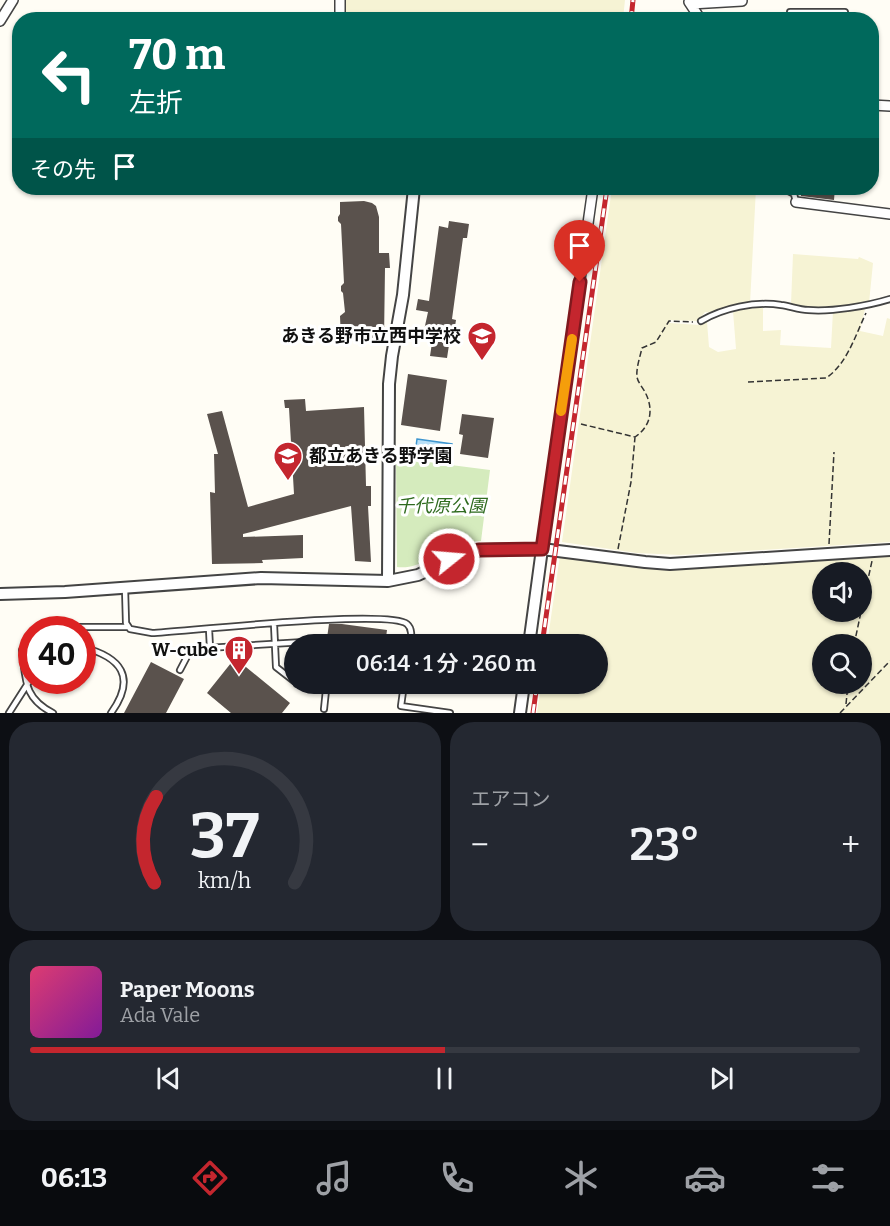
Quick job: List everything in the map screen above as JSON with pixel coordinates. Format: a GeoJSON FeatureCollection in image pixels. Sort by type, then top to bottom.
{"type":"FeatureCollection","features":[{"type":"Feature","properties":{"kind":"street"},"geometry":{"type":"LineString","coordinates":[[0,21],[13,0]]}},
{"type":"Feature","properties":{"kind":"street"},"geometry":{"type":"LineString","coordinates":[[690,2],[742,1]]}},
{"type":"Feature","properties":{"kind":"street"},"geometry":{"type":"LineString","coordinates":[[388,581],[389,384],[393,346],[403,295],[413,195]]}},
{"type":"Feature","properties":{"kind":"street"},"geometry":{"type":"LineString","coordinates":[[530,634],[592,195]]}},
{"type":"Feature","properties":{"kind":"street"},"geometry":{"type":"LineString","coordinates":[[796,202],[890,214]]}},
{"type":"Feature","properties":{"kind":"street"},"geometry":{"type":"LineString","coordinates":[[0,594],[261,578],[388,581],[418,575],[449,559],[470,552],[542,549],[670,564],[890,550]]}},
{"type":"Feature","properties":{"kind":"street"},"geometry":{"type":"LineString","coordinates":[[520,713],[523,694]]}},
{"type":"Feature","properties":{"kind":"lane"},"geometry":{"type":"LineString","coordinates":[[790,12],[845,12]]}},
{"type":"Feature","properties":{"kind":"lane"},"geometry":{"type":"LineString","coordinates":[[794,195],[796,202]]}},
{"type":"Feature","properties":{"kind":"lane"},"geometry":{"type":"LineString","coordinates":[[701,321],[719,313],[755,305],[781,305],[808,310],[870,304],[890,299]]}},
{"type":"Feature","properties":{"kind":"lane"},"geometry":{"type":"LineString","coordinates":[[125,588],[127,627]]}},
{"type":"Feature","properties":{"kind":"lane"},"geometry":{"type":"LineString","coordinates":[[96,627],[127,627],[152,633],[339,618],[395,619],[406,622],[412,634]]}},
{"type":"Feature","properties":{"kind":"lane"},"geometry":{"type":"LineString","coordinates":[[274,624],[276,667],[284,673]]}},
{"type":"Feature","properties":{"kind":"lane"},"geometry":{"type":"LineString","coordinates":[[209,629],[210,648]]}},
{"type":"Feature","properties":{"kind":"lane"},"geometry":{"type":"LineString","coordinates":[[180,670],[191,649],[284,643]]}},
{"type":"Feature","properties":{"kind":"lane"},"geometry":{"type":"LineString","coordinates":[[96,653],[118,664],[123,672],[124,687],[111,713]]}},
{"type":"Feature","properties":{"kind":"lane"},"geometry":{"type":"LineString","coordinates":[[9,713],[21,694]]}},
{"type":"Feature","properties":{"kind":"lane"},"geometry":{"type":"LineString","coordinates":[[30,694],[40,707],[53,713]]}},
{"type":"Feature","properties":{"kind":"lane"},"geometry":{"type":"LineString","coordinates":[[324,709],[326,694]]}},
{"type":"Feature","properties":{"kind":"lane"},"geometry":{"type":"LineString","coordinates":[[403,694],[401,706],[450,713]]}},
{"type":"Feature","properties":{"kind":"path"},"geometry":{"type":"LineString","coordinates":[[748,382],[826,378],[836,371],[844,360],[870,304]]}},
{"type":"Feature","properties":{"kind":"path"},"geometry":{"type":"LineString","coordinates":[[581,424],[635,437],[645,430],[650,406],[647,395],[637,380],[642,348],[656,342],[669,321],[701,321]]}},
{"type":"Feature","properties":{"kind":"path"},"geometry":{"type":"LineString","coordinates":[[616,559],[632,482],[635,437]]}},
{"type":"Feature","properties":{"kind":"path"},"geometry":{"type":"LineString","coordinates":[[829,554],[834,452]]}},
{"type":"Feature","properties":{"kind":"path"},"geometry":{"type":"LineString","coordinates":[[872,562],[874,551]]}},
{"type":"Feature","properties":{"kind":"path"},"geometry":{"type":"LineString","coordinates":[[840,713],[890,662]]}},
{"type":"Feature","properties":{"kind":"path"},"geometry":{"type":"LineString","coordinates":[[845,713],[847,694]]}},
{"type":"Feature","properties":{"kind":"shaded area"},"geometry":{"type":"Polygon","coordinates":[[[345,0],[625,0],[624,12],[345,12],[345,0]]]}},
{"type":"Feature","properties":{"kind":"shaded area"},"geometry":{"type":"Polygon","coordinates":[[[611,195],[756,195],[750,304],[714,313],[705,312],[698,321],[670,320],[670,323],[699,325],[707,322],[709,347],[718,352],[736,349],[733,311],[763,307],[763,331],[781,330],[780,345],[831,348],[833,311],[865,309],[860,331],[883,336],[887,318],[890,319],[890,542],[680,555],[637,553],[562,542],[611,195]]]}},
{"type":"Feature","properties":{"kind":"shaded area"},"geometry":{"type":"Polygon","coordinates":[[[793,254],[858,259],[859,257],[873,263],[869,303],[808,308],[791,304],[793,254]]]}},
{"type":"Feature","properties":{"kind":"shaded area"},"geometry":{"type":"Polygon","coordinates":[[[560,555],[651,567],[890,555],[890,713],[537,713],[540,694],[608,694],[608,634],[549,634],[560,555]]]}},
{"type":"Feature","properties":{"kind":"green space","name":"千代原公園"},"geometry":{"type":"Polygon","coordinates":[[[396,458],[490,470],[481,541],[457,545],[413,566],[397,567],[396,458]]]}},
{"type":"Feature","properties":{"kind":"water"},"geometry":{"type":"Polygon","coordinates":[[[417,439],[452,444],[450,459],[415,454],[417,439]]]}},
{"type":"Feature","properties":{"kind":"building"},"geometry":{"type":"Polygon","coordinates":[[[801,195],[834,195],[834,200],[801,195]]]}},
{"type":"Feature","properties":{"kind":"building"},"geometry":{"type":"Polygon","coordinates":[[[364,201],[376,206],[379,217],[379,253],[389,253],[390,268],[385,268],[384,339],[341,341],[340,316],[345,312],[341,291],[344,283],[341,224],[338,221],[340,202],[364,201]]]}},
{"type":"Feature","properties":{"kind":"building"},"geometry":{"type":"Polygon","coordinates":[[[449,221],[469,224],[467,238],[463,238],[452,319],[456,320],[452,345],[449,345],[447,358],[430,356],[433,336],[423,335],[428,312],[416,310],[418,299],[429,301],[439,226],[448,228],[449,221]]]}},
{"type":"Feature","properties":{"kind":"building"},"geometry":{"type":"Polygon","coordinates":[[[408,374],[447,380],[440,431],[401,425],[408,374]]]}},
{"type":"Feature","properties":{"kind":"building"},"geometry":{"type":"Polygon","coordinates":[[[305,399],[306,411],[364,407],[366,486],[371,486],[371,506],[368,506],[371,562],[355,561],[351,506],[243,534],[243,537],[303,535],[303,558],[262,560],[263,563],[212,564],[210,492],[215,493],[214,454],[218,454],[207,414],[222,411],[248,507],[294,494],[289,408],[285,408],[284,400],[305,399]]]}},
{"type":"Feature","properties":{"kind":"building"},"geometry":{"type":"Polygon","coordinates":[[[462,414],[494,418],[488,458],[460,454],[463,435],[459,434],[462,414]]]}},
{"type":"Feature","properties":{"kind":"building"},"geometry":{"type":"Polygon","coordinates":[[[329,624],[387,630],[386,634],[328,634],[329,624]]]}},
{"type":"Feature","properties":{"kind":"building","name":"W-cube"},"geometry":{"type":"Polygon","coordinates":[[[235,658],[290,703],[282,713],[231,713],[207,693],[235,658]]]}},
{"type":"Feature","properties":{"kind":"building"},"geometry":{"type":"Polygon","coordinates":[[[151,662],[184,679],[166,713],[124,713],[151,662]]]}},
{"type":"Feature","properties":{"kind":"railway"},"geometry":{"type":"LineString","coordinates":[[632,12],[633,0]]}},
{"type":"Feature","properties":{"kind":"railway"},"geometry":{"type":"LineString","coordinates":[[544,634],[606,195]]}},
{"type":"Feature","properties":{"kind":"railway"},"geometry":{"type":"LineString","coordinates":[[533,713],[536,694]]}},
{"type":"Feature","properties":{"kind":"slow traffic"},"geometry":{"type":"LineString","coordinates":[[561,411],[572,339]]}},
{"type":"Feature","properties":{"kind":"place","name":"あきる野市立西中学校"},"geometry":{"type":"Point","coordinates":[482,362]}},
{"type":"Feature","properties":{"kind":"place","name":"都立あきる野学園"},"geometry":{"type":"Point","coordinates":[288,482]}},
{"type":"Feature","properties":{"kind":"place","name":"W-cube"},"geometry":{"type":"Point","coordinates":[239,676]}},
{"type":"Feature","properties":{"kind":"route"},"geometry":{"type":"LineString","coordinates":[[449,559],[479,550],[542,549],[580,282]]}}]}
